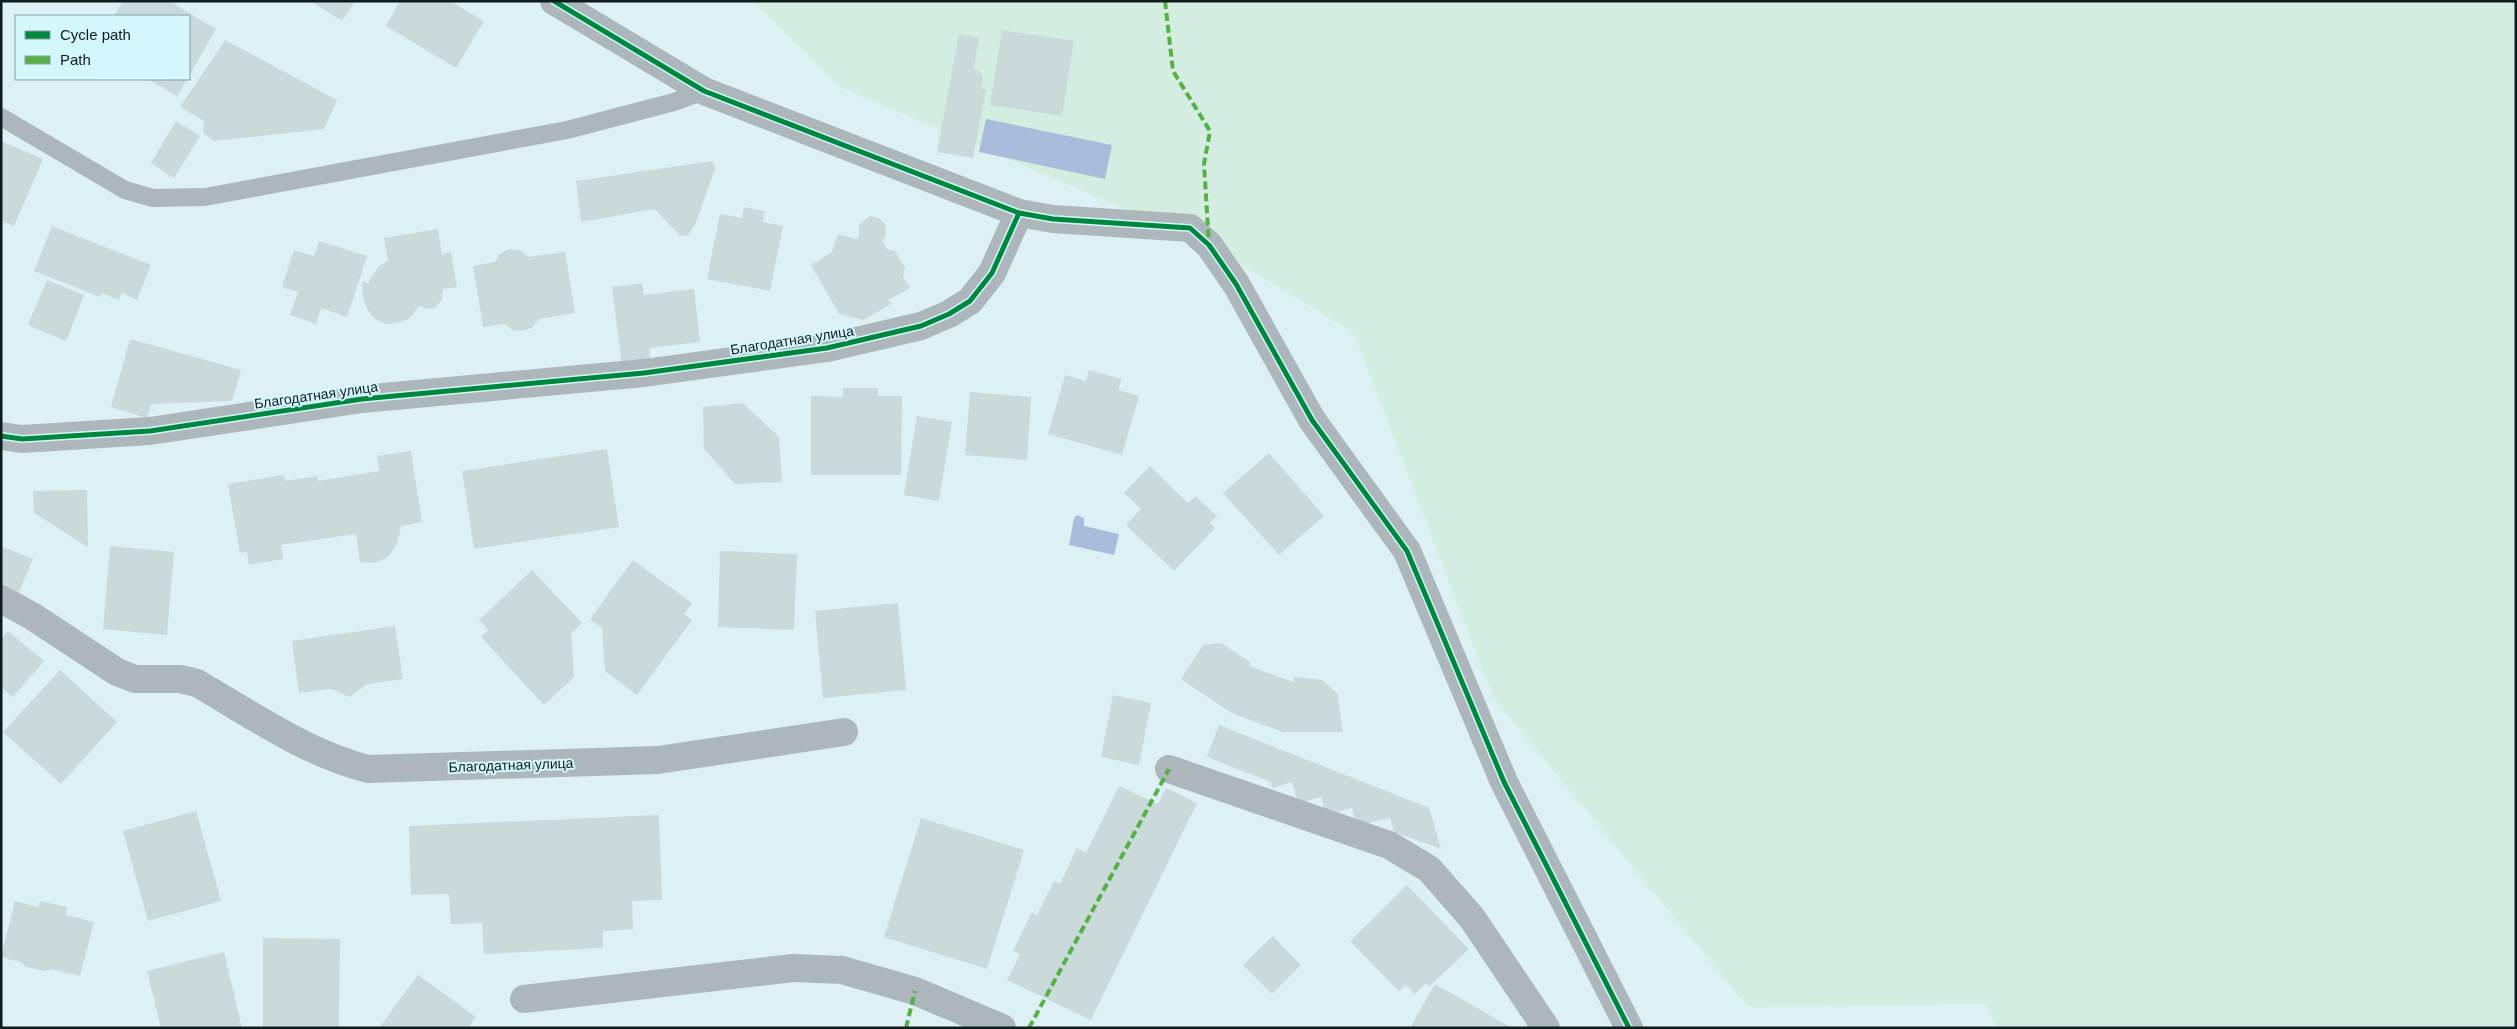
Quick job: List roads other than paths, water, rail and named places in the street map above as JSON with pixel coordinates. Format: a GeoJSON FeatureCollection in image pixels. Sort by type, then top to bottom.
{"type":"FeatureCollection","features":[{"type":"Feature","properties":{"kind":"street"},"geometry":{"type":"LineString","coordinates":[[554,1],[704,91],[1019,213],[1053,219],[1190,228],[1209,245],[1236,284],[1312,420],[1407,551],[1504,782],[1629,1028]]}},
{"type":"Feature","properties":{"kind":"street","name":"Благодатная улица"},"geometry":{"type":"LineString","coordinates":[[1,436],[22,439],[150,431],[362,399],[644,373],[827,348],[921,326],[949,314],[970,301],[992,273],[1019,213]]}},
{"type":"Feature","properties":{"kind":"street","name":"Благодатная улица"},"geometry":{"type":"LineString","coordinates":[[1,600],[32,616],[117,672],[135,679],[180,679],[197,683],[316,752],[339,762],[368,769],[658,760],[844,732]]}},
{"type":"Feature","properties":{"kind":"street"},"geometry":{"type":"LineString","coordinates":[[1168,769],[1389,845],[1429,869],[1472,918],[1546,1028]]}},
{"type":"Feature","properties":{"kind":"street"},"geometry":{"type":"LineString","coordinates":[[524,999],[793,968],[842,970],[915,991],[1002,1028]]}},
{"type":"Feature","properties":{"kind":"lane"},"geometry":{"type":"LineString","coordinates":[[1,117],[125,190],[153,198],[205,197],[567,130],[674,102],[704,91]]}},
{"type":"Feature","properties":{"kind":"water"},"geometry":{"type":"Polygon","coordinates":[[[986,119],[1112,145],[1105,179],[979,152],[986,119]]]}},
{"type":"Feature","properties":{"kind":"water"},"geometry":{"type":"Polygon","coordinates":[[[1077,515],[1084,518],[1084,526],[1119,534],[1114,555],[1069,545],[1074,518],[1077,515]]]}}]}
